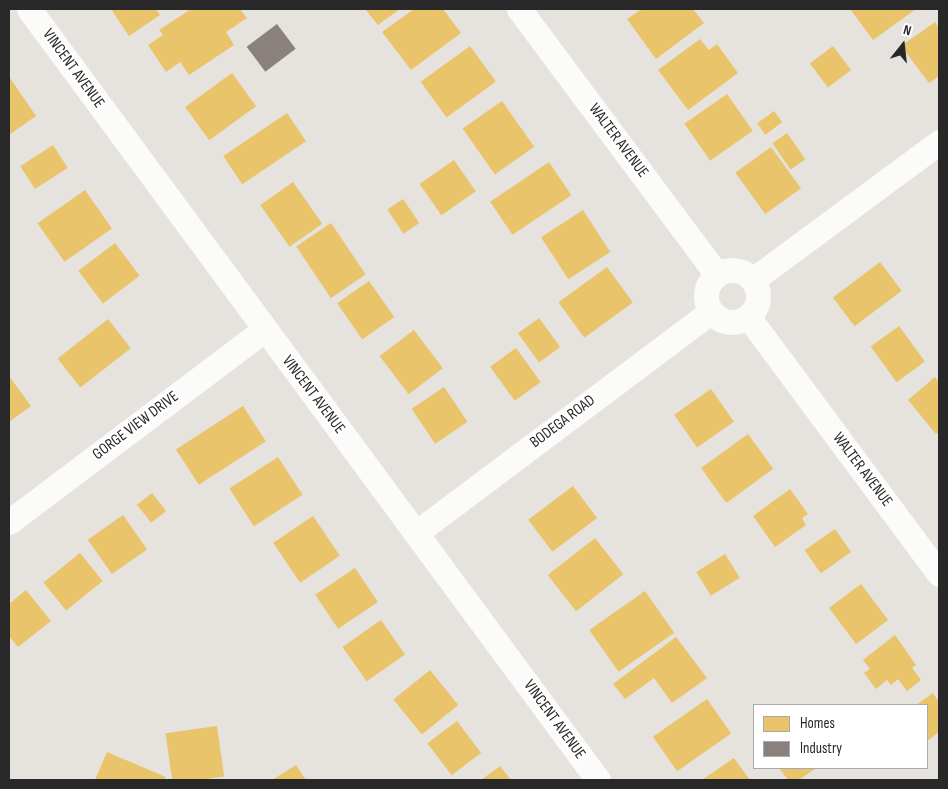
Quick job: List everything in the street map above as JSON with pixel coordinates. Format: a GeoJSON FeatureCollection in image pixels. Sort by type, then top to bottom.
{"type":"FeatureCollection","features":[{"type":"Feature","properties":{"kind":"street","name":"VINCENT AVENUE"},"geometry":{"type":"LineString","coordinates":[[29,9],[264,330],[598,780]]}},
{"type":"Feature","properties":{"kind":"street","name":"WALTER AVENUE"},"geometry":{"type":"LineString","coordinates":[[519,9],[716,273]]}},
{"type":"Feature","properties":{"kind":"street"},"geometry":{"type":"LineString","coordinates":[[754,279],[939,142]]}},
{"type":"Feature","properties":{"kind":"street"},"geometry":{"type":"LineString","coordinates":[[736,268],[754,279],[760,299],[749,318],[728,323],[710,312],[705,291],[716,273],[736,268]]}},
{"type":"Feature","properties":{"kind":"street","name":"BODEGA ROAD"},"geometry":{"type":"LineString","coordinates":[[416,533],[710,312]]}},
{"type":"Feature","properties":{"kind":"street","name":"WALTER AVENUE"},"geometry":{"type":"LineString","coordinates":[[749,318],[939,574]]}},
{"type":"Feature","properties":{"kind":"street","name":"GORGE VIEW DRIVE"},"geometry":{"type":"LineString","coordinates":[[9,522],[264,330]]}},
{"type":"Feature","properties":{"kind":"building: Homes"},"geometry":{"type":"Polygon","coordinates":[[[111,9],[156,9],[160,15],[129,36],[111,9]]]}},
{"type":"Feature","properties":{"kind":"building: Homes"},"geometry":{"type":"Polygon","coordinates":[[[191,9],[240,9],[247,18],[226,32],[234,45],[189,75],[180,62],[166,72],[148,45],[163,35],[159,30],[191,9]]]}},
{"type":"Feature","properties":{"kind":"building: Homes"},"geometry":{"type":"Polygon","coordinates":[[[365,9],[400,9],[378,25],[365,9]]]}},
{"type":"Feature","properties":{"kind":"building: Homes"},"geometry":{"type":"Polygon","coordinates":[[[414,9],[443,9],[461,33],[411,70],[382,32],[414,9]]]}},
{"type":"Feature","properties":{"kind":"building: Homes"},"geometry":{"type":"Polygon","coordinates":[[[642,9],[693,9],[704,23],[656,59],[627,19],[642,9]]]}},
{"type":"Feature","properties":{"kind":"building: Homes"},"geometry":{"type":"Polygon","coordinates":[[[850,9],[916,9],[873,40],[850,9]]]}},
{"type":"Feature","properties":{"kind":"building: Homes"},"geometry":{"type":"Polygon","coordinates":[[[935,22],[939,28],[939,76],[929,83],[901,46],[935,22]]]}},
{"type":"Feature","properties":{"kind":"building: Homes"},"geometry":{"type":"Polygon","coordinates":[[[700,39],[709,50],[717,44],[738,73],[688,110],[658,70],[700,39]]]}},
{"type":"Feature","properties":{"kind":"building: Homes"},"geometry":{"type":"Polygon","coordinates":[[[470,46],[496,82],[447,117],[421,82],[470,46]]]}},
{"type":"Feature","properties":{"kind":"building: Homes"},"geometry":{"type":"Polygon","coordinates":[[[833,46],[851,70],[828,87],[810,63],[833,46]]]}},
{"type":"Feature","properties":{"kind":"building: Homes"},"geometry":{"type":"Polygon","coordinates":[[[232,73],[256,106],[209,140],[185,107],[232,73]]]}},
{"type":"Feature","properties":{"kind":"building: Homes"},"geometry":{"type":"Polygon","coordinates":[[[9,79],[36,116],[9,135],[9,79]]]}},
{"type":"Feature","properties":{"kind":"building: Homes"},"geometry":{"type":"Polygon","coordinates":[[[727,94],[753,131],[710,161],[684,124],[727,94]]]}},
{"type":"Feature","properties":{"kind":"building: Homes"},"geometry":{"type":"Polygon","coordinates":[[[502,101],[534,147],[495,174],[463,129],[502,101]]]}},
{"type":"Feature","properties":{"kind":"building: Homes"},"geometry":{"type":"Polygon","coordinates":[[[774,111],[782,122],[765,135],[757,123],[774,111]]]}},
{"type":"Feature","properties":{"kind":"building: Homes"},"geometry":{"type":"Polygon","coordinates":[[[287,113],[306,141],[242,184],[223,156],[287,113]]]}},
{"type":"Feature","properties":{"kind":"building: Homes"},"geometry":{"type":"Polygon","coordinates":[[[787,133],[805,159],[791,170],[772,143],[787,133]]]}},
{"type":"Feature","properties":{"kind":"building: Homes"},"geometry":{"type":"Polygon","coordinates":[[[53,145],[68,168],[35,189],[20,166],[53,145]]]}},
{"type":"Feature","properties":{"kind":"building: Homes"},"geometry":{"type":"Polygon","coordinates":[[[771,147],[801,188],[765,214],[735,173],[771,147]]]}},
{"type":"Feature","properties":{"kind":"building: Homes"},"geometry":{"type":"Polygon","coordinates":[[[454,160],[476,191],[441,215],[420,184],[454,160]]]}},
{"type":"Feature","properties":{"kind":"building: Homes"},"geometry":{"type":"Polygon","coordinates":[[[549,162],[571,195],[513,235],[490,202],[549,162]]]}},
{"type":"Feature","properties":{"kind":"building: Homes"},"geometry":{"type":"Polygon","coordinates":[[[293,182],[322,224],[289,247],[260,205],[293,182]]]}},
{"type":"Feature","properties":{"kind":"building: Homes"},"geometry":{"type":"Polygon","coordinates":[[[85,190],[112,229],[64,262],[37,223],[85,190]]]}},
{"type":"Feature","properties":{"kind":"building: Homes"},"geometry":{"type":"Polygon","coordinates":[[[403,199],[419,223],[403,234],[387,210],[403,199]]]}},
{"type":"Feature","properties":{"kind":"building: Homes"},"geometry":{"type":"Polygon","coordinates":[[[583,210],[610,252],[568,279],[541,237],[583,210]]]}},
{"type":"Feature","properties":{"kind":"building: Homes"},"geometry":{"type":"Polygon","coordinates":[[[331,223],[366,274],[331,298],[296,246],[331,223]]]}},
{"type":"Feature","properties":{"kind":"building: Homes"},"geometry":{"type":"Polygon","coordinates":[[[115,243],[140,276],[103,303],[78,271],[115,243]]]}},
{"type":"Feature","properties":{"kind":"building: Homes"},"geometry":{"type":"Polygon","coordinates":[[[880,262],[902,291],[855,326],[833,298],[880,262]]]}},
{"type":"Feature","properties":{"kind":"building: Homes"},"geometry":{"type":"Polygon","coordinates":[[[607,267],[633,303],[584,338],[558,302],[607,267]]]}},
{"type":"Feature","properties":{"kind":"building: Homes"},"geometry":{"type":"Polygon","coordinates":[[[369,281],[394,317],[362,339],[337,303],[369,281]]]}},
{"type":"Feature","properties":{"kind":"building: Homes"},"geometry":{"type":"Polygon","coordinates":[[[539,318],[560,347],[539,362],[518,333],[539,318]]]}},
{"type":"Feature","properties":{"kind":"building: Homes"},"geometry":{"type":"Polygon","coordinates":[[[108,319],[131,348],[80,388],[58,358],[108,319]]]}},
{"type":"Feature","properties":{"kind":"building: Homes"},"geometry":{"type":"Polygon","coordinates":[[[899,326],[925,362],[897,382],[871,347],[899,326]]]}},
{"type":"Feature","properties":{"kind":"building: Homes"},"geometry":{"type":"Polygon","coordinates":[[[414,330],[443,368],[409,394],[380,356],[414,330]]]}},
{"type":"Feature","properties":{"kind":"building: Homes"},"geometry":{"type":"Polygon","coordinates":[[[516,348],[541,382],[515,401],[490,367],[516,348]]]}},
{"type":"Feature","properties":{"kind":"building: Homes"},"geometry":{"type":"Polygon","coordinates":[[[9,376],[31,406],[9,422],[9,376]]]}},
{"type":"Feature","properties":{"kind":"building: Homes"},"geometry":{"type":"Polygon","coordinates":[[[935,377],[939,382],[939,432],[936,434],[908,400],[935,377]]]}},
{"type":"Feature","properties":{"kind":"building: Homes"},"geometry":{"type":"Polygon","coordinates":[[[444,387],[467,422],[435,444],[412,409],[444,387]]]}},
{"type":"Feature","properties":{"kind":"building: Homes"},"geometry":{"type":"Polygon","coordinates":[[[711,389],[734,422],[697,448],[674,415],[711,389]]]}},
{"type":"Feature","properties":{"kind":"building: Homes"},"geometry":{"type":"Polygon","coordinates":[[[243,406],[266,441],[199,485],[176,450],[243,406]]]}},
{"type":"Feature","properties":{"kind":"building: Homes"},"geometry":{"type":"Polygon","coordinates":[[[748,434],[773,469],[726,503],[701,468],[748,434]]]}},
{"type":"Feature","properties":{"kind":"building: Homes"},"geometry":{"type":"Polygon","coordinates":[[[278,457],[303,495],[254,526],[229,489],[278,457]]]}},
{"type":"Feature","properties":{"kind":"building: Homes"},"geometry":{"type":"Polygon","coordinates":[[[573,486],[597,518],[552,552],[528,520],[573,486]]]}},
{"type":"Feature","properties":{"kind":"building: Homes"},"geometry":{"type":"Polygon","coordinates":[[[790,489],[808,514],[802,518],[806,525],[775,547],[753,516],[790,489]]]}},
{"type":"Feature","properties":{"kind":"building: Homes"},"geometry":{"type":"Polygon","coordinates":[[[152,493],[166,511],[151,523],[137,505],[152,493]]]}},
{"type":"Feature","properties":{"kind":"building: Homes"},"geometry":{"type":"Polygon","coordinates":[[[123,515],[147,549],[112,574],[88,540],[123,515]]]}},
{"type":"Feature","properties":{"kind":"building: Homes"},"geometry":{"type":"Polygon","coordinates":[[[313,516],[340,556],[300,583],[273,543],[313,516]]]}},
{"type":"Feature","properties":{"kind":"building: Homes"},"geometry":{"type":"Polygon","coordinates":[[[835,529],[851,552],[821,573],[805,550],[835,529]]]}},
{"type":"Feature","properties":{"kind":"building: Homes"},"geometry":{"type":"Polygon","coordinates":[[[595,538],[623,574],[576,611],[548,575],[595,538]]]}},
{"type":"Feature","properties":{"kind":"building: Homes"},"geometry":{"type":"Polygon","coordinates":[[[80,553],[103,581],[66,611],[43,583],[80,553]]]}},
{"type":"Feature","properties":{"kind":"building: Homes"},"geometry":{"type":"Polygon","coordinates":[[[725,554],[740,578],[711,596],[696,572],[725,554]]]}},
{"type":"Feature","properties":{"kind":"building: Homes"},"geometry":{"type":"Polygon","coordinates":[[[355,568],[378,602],[338,629],[315,595],[355,568]]]}},
{"type":"Feature","properties":{"kind":"building: Homes"},"geometry":{"type":"Polygon","coordinates":[[[861,584],[888,620],[856,644],[829,608],[861,584]]]}},
{"type":"Feature","properties":{"kind":"building: Homes"},"geometry":{"type":"Polygon","coordinates":[[[26,590],[51,621],[18,647],[9,636],[9,604],[26,590]]]}},
{"type":"Feature","properties":{"kind":"building: Homes"},"geometry":{"type":"Polygon","coordinates":[[[645,591],[674,633],[619,672],[589,630],[645,591]]]}},
{"type":"Feature","properties":{"kind":"building: Homes"},"geometry":{"type":"Polygon","coordinates":[[[381,620],[405,654],[367,681],[342,647],[381,620]]]}},
{"type":"Feature","properties":{"kind":"building: Homes"},"geometry":{"type":"Polygon","coordinates":[[[895,635],[916,665],[912,668],[921,680],[907,691],[898,679],[891,685],[887,680],[876,689],[864,673],[870,669],[863,660],[895,635]]]}},
{"type":"Feature","properties":{"kind":"building: Homes"},"geometry":{"type":"Polygon","coordinates":[[[676,637],[707,678],[672,703],[654,678],[625,699],[613,684],[676,637]]]}},
{"type":"Feature","properties":{"kind":"building: Homes"},"geometry":{"type":"Polygon","coordinates":[[[430,670],[458,705],[422,735],[393,700],[430,670]]]}},
{"type":"Feature","properties":{"kind":"building: Homes"},"geometry":{"type":"Polygon","coordinates":[[[933,693],[939,702],[939,732],[928,740],[928,704],[917,704],[933,693]]]}},
{"type":"Feature","properties":{"kind":"building: Homes"},"geometry":{"type":"Polygon","coordinates":[[[707,699],[731,733],[677,771],[653,737],[707,699]]]}},
{"type":"Feature","properties":{"kind":"building: Homes"},"geometry":{"type":"Polygon","coordinates":[[[457,721],[481,753],[452,775],[427,743],[457,721]]]}},
{"type":"Feature","properties":{"kind":"building: Homes"},"geometry":{"type":"Polygon","coordinates":[[[217,726],[224,777],[199,780],[172,780],[166,733],[217,726]]]}},
{"type":"Feature","properties":{"kind":"building: Homes"},"geometry":{"type":"Polygon","coordinates":[[[107,752],[166,777],[164,780],[95,780],[107,752]]]}},
{"type":"Feature","properties":{"kind":"building: Homes"},"geometry":{"type":"Polygon","coordinates":[[[734,758],[750,780],[702,780],[734,758]]]}},
{"type":"Feature","properties":{"kind":"building: Homes"},"geometry":{"type":"Polygon","coordinates":[[[296,765],[306,780],[272,780],[296,765]]]}},
{"type":"Feature","properties":{"kind":"building: Homes"},"geometry":{"type":"Polygon","coordinates":[[[500,766],[511,780],[481,780],[500,766]]]}},
{"type":"Feature","properties":{"kind":"building: Homes"},"geometry":{"type":"Polygon","coordinates":[[[780,769],[815,769],[799,780],[788,780],[780,769]]]}},
{"type":"Feature","properties":{"kind":"building: Industry"},"geometry":{"type":"Polygon","coordinates":[[[277,24],[296,49],[265,72],[247,47],[277,24]]]}}]}
